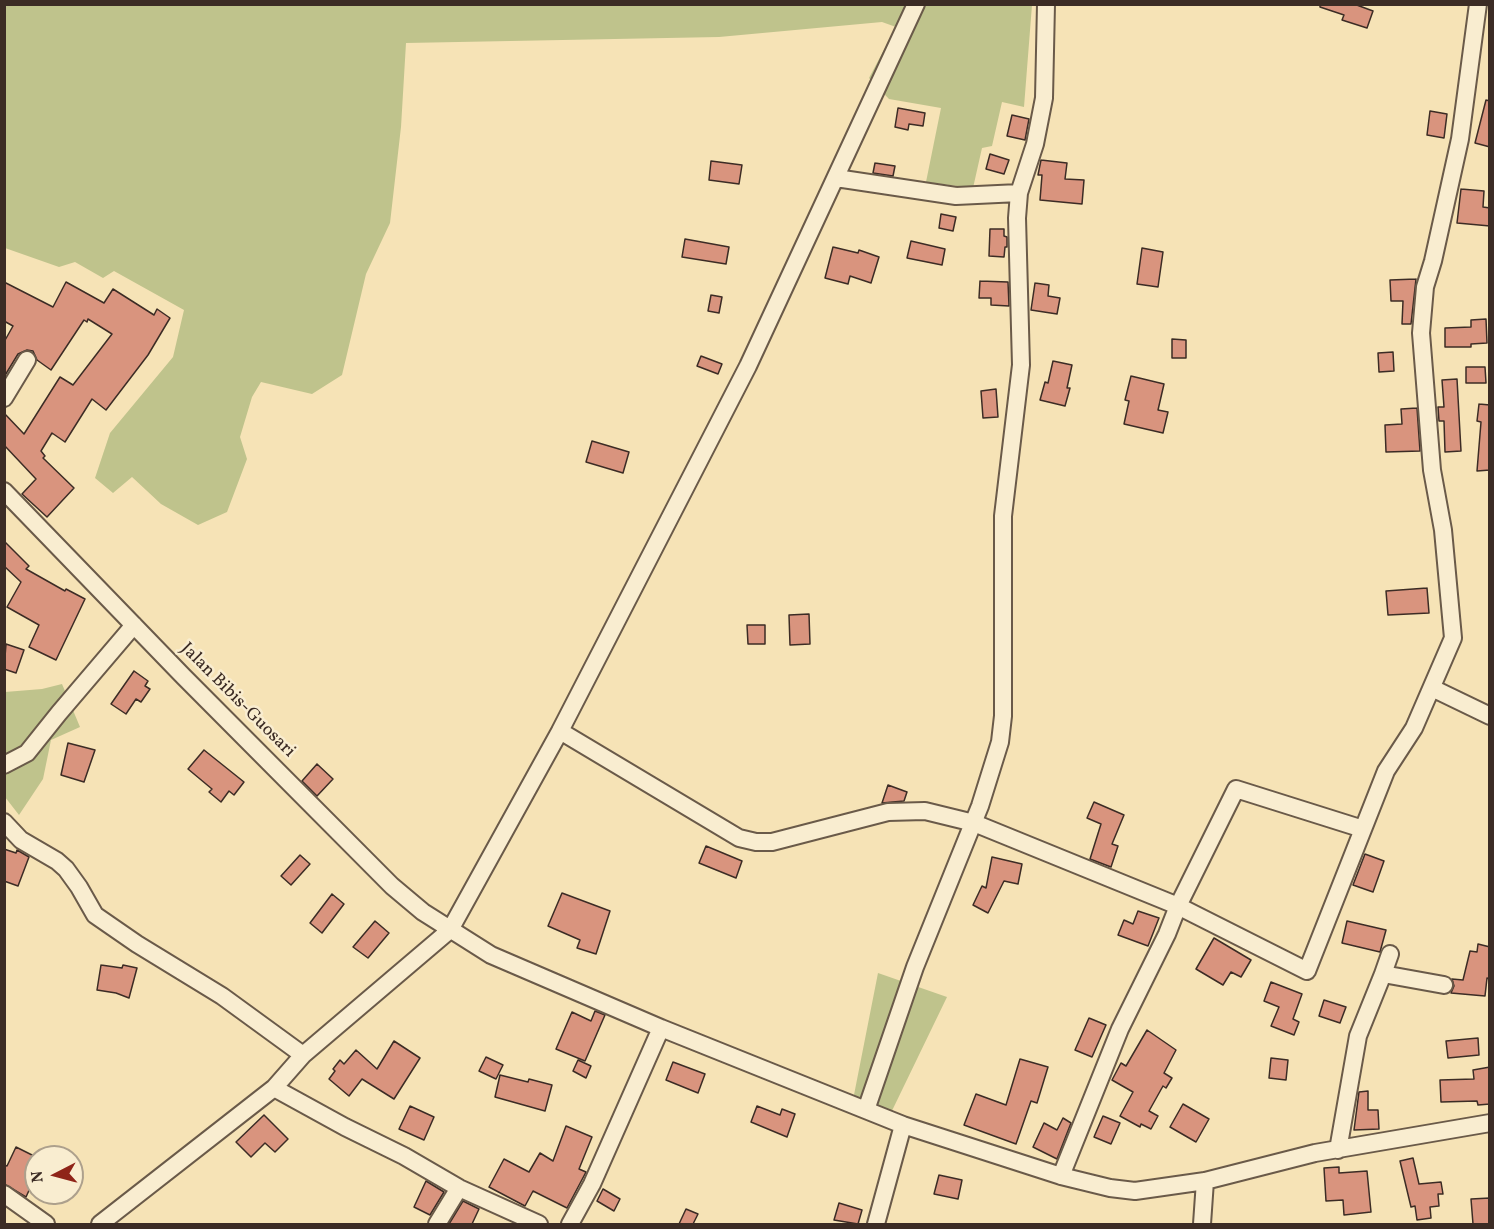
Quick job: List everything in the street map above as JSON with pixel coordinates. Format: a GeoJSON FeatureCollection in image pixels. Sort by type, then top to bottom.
{"type":"FeatureCollection","features":[{"type":"Feature","properties":{"kind":"street"},"geometry":{"type":"LineString","coordinates":[[100,1224],[274,1088],[303,1055],[450,930],[560,731],[748,366],[916,4]]}},
{"type":"Feature","properties":{"kind":"street"},"geometry":{"type":"LineString","coordinates":[[866,1110],[915,967],[974,823],[1000,742],[1003,716],[1003,516],[1021,365],[1017,218],[1019,193],[1035,144],[1044,98],[1046,4]]}},
{"type":"Feature","properties":{"kind":"street"},"geometry":{"type":"LineString","coordinates":[[560,731],[739,838],[756,842],[788,839],[888,812],[925,811],[974,823],[1178,906],[1307,970],[1386,771],[1414,728],[1453,638],[1443,530],[1432,470],[1421,333],[1425,287],[1433,261],[1460,139],[1478,4]]}},
{"type":"Feature","properties":{"kind":"street"},"geometry":{"type":"LineString","coordinates":[[836,178],[956,196],[1019,193]]}},
{"type":"Feature","properties":{"kind":"street"},"geometry":{"type":"LineString","coordinates":[[4,398],[27,360]]}},
{"type":"Feature","properties":{"kind":"street","name":"Jalan Bibis-Guosari"},"geometry":{"type":"LineString","coordinates":[[4,491],[392,886],[423,912],[491,955],[661,1028],[903,1125],[1061,1176],[1110,1188],[1135,1191],[1205,1181],[1315,1153],[1490,1123]]}},
{"type":"Feature","properties":{"kind":"street"},"geometry":{"type":"LineString","coordinates":[[4,765],[27,753],[134,625]]}},
{"type":"Feature","properties":{"kind":"street"},"geometry":{"type":"LineString","coordinates":[[1432,688],[1490,716]]}},
{"type":"Feature","properties":{"kind":"street"},"geometry":{"type":"LineString","coordinates":[[1061,1176],[1120,1029],[1236,789],[1363,829]]}},
{"type":"Feature","properties":{"kind":"street"},"geometry":{"type":"LineString","coordinates":[[4,822],[21,840],[57,861],[66,869],[95,915],[137,944],[222,996],[303,1055]]}},
{"type":"Feature","properties":{"kind":"street"},"geometry":{"type":"LineString","coordinates":[[1338,1150],[1358,1036],[1390,954]]}},
{"type":"Feature","properties":{"kind":"street"},"geometry":{"type":"LineString","coordinates":[[1383,974],[1444,986]]}},
{"type":"Feature","properties":{"kind":"street"},"geometry":{"type":"LineString","coordinates":[[570,1224],[592,1184],[661,1028]]}},
{"type":"Feature","properties":{"kind":"street"},"geometry":{"type":"LineString","coordinates":[[274,1088],[404,1156],[459,1188],[539,1224]]}},
{"type":"Feature","properties":{"kind":"street"},"geometry":{"type":"LineString","coordinates":[[876,1224],[903,1125]]}},
{"type":"Feature","properties":{"kind":"street"},"geometry":{"type":"LineString","coordinates":[[1202,1224],[1205,1181]]}},
{"type":"Feature","properties":{"kind":"street"},"geometry":{"type":"LineString","coordinates":[[437,1224],[459,1188]]}},
{"type":"Feature","properties":{"kind":"street"},"geometry":{"type":"LineString","coordinates":[[4,1194],[46,1224]]}},
{"type":"Feature","properties":{"kind":"green space"},"geometry":{"type":"Polygon","coordinates":[[[5,5],[1032,5],[1024,107],[1002,102],[992,146],[982,148],[973,188],[926,182],[941,108],[889,99],[869,78],[896,27],[882,22],[719,37],[406,43],[401,127],[390,223],[366,274],[342,375],[312,394],[261,382],[252,397],[240,437],[247,459],[227,512],[198,525],[161,504],[132,477],[113,493],[95,478],[110,433],[173,357],[184,310],[114,271],[103,278],[75,262],[59,267],[5,248],[5,5]]]}},
{"type":"Feature","properties":{"kind":"green space"},"geometry":{"type":"Polygon","coordinates":[[[62,684],[80,727],[51,740],[43,779],[19,815],[5,797],[5,692],[42,689],[62,684]]]}},
{"type":"Feature","properties":{"kind":"green space"},"geometry":{"type":"Polygon","coordinates":[[[878,973],[947,997],[888,1119],[852,1105],[878,973]]]}},
{"type":"Feature","properties":{"kind":"building"},"geometry":{"type":"Polygon","coordinates":[[[1320,4],[1354,4],[1373,11],[1367,28],[1342,20],[1344,15],[1320,7],[1320,4]]]}},
{"type":"Feature","properties":{"kind":"building"},"geometry":{"type":"Polygon","coordinates":[[[1486,100],[1490,101],[1490,147],[1475,143],[1486,100]]]}},
{"type":"Feature","properties":{"kind":"building"},"geometry":{"type":"Polygon","coordinates":[[[898,108],[925,113],[923,126],[909,124],[908,130],[895,127],[898,108]]]}},
{"type":"Feature","properties":{"kind":"building"},"geometry":{"type":"Polygon","coordinates":[[[1430,111],[1447,114],[1444,138],[1427,135],[1430,111]]]}},
{"type":"Feature","properties":{"kind":"building"},"geometry":{"type":"Polygon","coordinates":[[[1012,115],[1029,119],[1025,140],[1007,136],[1012,115]]]}},
{"type":"Feature","properties":{"kind":"building"},"geometry":{"type":"Polygon","coordinates":[[[990,154],[1009,160],[1004,174],[986,169],[990,154]]]}},
{"type":"Feature","properties":{"kind":"building"},"geometry":{"type":"Polygon","coordinates":[[[1041,160],[1067,163],[1065,179],[1084,180],[1082,204],[1040,200],[1042,175],[1038,175],[1041,160]]]}},
{"type":"Feature","properties":{"kind":"building"},"geometry":{"type":"Polygon","coordinates":[[[711,161],[742,165],[739,184],[709,180],[711,161]]]}},
{"type":"Feature","properties":{"kind":"building"},"geometry":{"type":"Polygon","coordinates":[[[875,163],[895,166],[893,176],[873,173],[875,163]]]}},
{"type":"Feature","properties":{"kind":"building"},"geometry":{"type":"Polygon","coordinates":[[[1461,189],[1484,191],[1483,207],[1490,208],[1490,226],[1457,223],[1461,189]]]}},
{"type":"Feature","properties":{"kind":"building"},"geometry":{"type":"Polygon","coordinates":[[[941,214],[956,217],[953,231],[939,228],[941,214]]]}},
{"type":"Feature","properties":{"kind":"building"},"geometry":{"type":"Polygon","coordinates":[[[990,229],[1004,229],[1007,247],[1005,247],[1004,257],[989,256],[990,229]]]}},
{"type":"Feature","properties":{"kind":"building"},"geometry":{"type":"Polygon","coordinates":[[[685,239],[729,247],[726,264],[682,257],[685,239]]]}},
{"type":"Feature","properties":{"kind":"building"},"geometry":{"type":"Polygon","coordinates":[[[911,241],[945,249],[942,265],[907,258],[911,241]]]}},
{"type":"Feature","properties":{"kind":"building"},"geometry":{"type":"Polygon","coordinates":[[[833,247],[858,253],[859,250],[879,257],[871,283],[850,276],[848,284],[825,278],[833,247]]]}},
{"type":"Feature","properties":{"kind":"building"},"geometry":{"type":"Polygon","coordinates":[[[1142,248],[1163,252],[1158,287],[1137,284],[1142,248]]]}},
{"type":"Feature","properties":{"kind":"building"},"geometry":{"type":"Polygon","coordinates":[[[1416,279],[1411,324],[1402,324],[1403,301],[1391,301],[1390,280],[1416,279]]]}},
{"type":"Feature","properties":{"kind":"building"},"geometry":{"type":"Polygon","coordinates":[[[980,281],[1008,282],[1009,306],[991,305],[991,298],[979,298],[980,281]]]}},
{"type":"Feature","properties":{"kind":"building"},"geometry":{"type":"Polygon","coordinates":[[[4,282],[53,307],[66,282],[104,303],[113,289],[154,315],[157,309],[170,318],[148,355],[106,410],[92,399],[65,442],[52,433],[41,451],[45,456],[43,458],[74,488],[47,517],[22,494],[36,479],[4,445],[4,413],[24,434],[60,377],[73,385],[112,334],[88,319],[87,322],[84,320],[51,370],[37,360],[33,351],[27,350],[18,354],[4,377],[4,342],[13,326],[4,321],[4,282]]]}},
{"type":"Feature","properties":{"kind":"building"},"geometry":{"type":"Polygon","coordinates":[[[1035,283],[1049,285],[1048,296],[1060,298],[1057,314],[1031,310],[1035,283]]]}},
{"type":"Feature","properties":{"kind":"building"},"geometry":{"type":"Polygon","coordinates":[[[711,295],[722,297],[719,313],[708,311],[711,295]]]}},
{"type":"Feature","properties":{"kind":"building"},"geometry":{"type":"Polygon","coordinates":[[[1486,319],[1487,343],[1471,344],[1471,347],[1445,347],[1445,328],[1471,327],[1471,320],[1486,319]]]}},
{"type":"Feature","properties":{"kind":"building"},"geometry":{"type":"Polygon","coordinates":[[[1172,339],[1186,340],[1186,358],[1172,358],[1172,339]]]}},
{"type":"Feature","properties":{"kind":"building"},"geometry":{"type":"Polygon","coordinates":[[[1393,352],[1394,371],[1379,372],[1378,353],[1393,352]]]}},
{"type":"Feature","properties":{"kind":"building"},"geometry":{"type":"Polygon","coordinates":[[[701,356],[722,364],[718,374],[697,366],[701,356]]]}},
{"type":"Feature","properties":{"kind":"building"},"geometry":{"type":"Polygon","coordinates":[[[1053,361],[1072,365],[1067,388],[1070,388],[1065,406],[1040,400],[1045,382],[1048,383],[1053,361]]]}},
{"type":"Feature","properties":{"kind":"building"},"geometry":{"type":"Polygon","coordinates":[[[1466,367],[1485,367],[1486,383],[1466,383],[1466,367]]]}},
{"type":"Feature","properties":{"kind":"building"},"geometry":{"type":"Polygon","coordinates":[[[1131,376],[1164,384],[1158,410],[1168,412],[1163,433],[1124,424],[1129,401],[1125,400],[1131,376]]]}},
{"type":"Feature","properties":{"kind":"building"},"geometry":{"type":"Polygon","coordinates":[[[1457,379],[1461,451],[1445,452],[1444,421],[1439,421],[1438,407],[1444,407],[1442,380],[1457,379]]]}},
{"type":"Feature","properties":{"kind":"building"},"geometry":{"type":"Polygon","coordinates":[[[996,389],[998,417],[983,418],[981,391],[996,389]]]}},
{"type":"Feature","properties":{"kind":"building"},"geometry":{"type":"Polygon","coordinates":[[[1479,404],[1490,405],[1490,470],[1477,471],[1481,422],[1477,421],[1479,404]]]}},
{"type":"Feature","properties":{"kind":"building"},"geometry":{"type":"Polygon","coordinates":[[[1417,408],[1420,451],[1386,452],[1385,425],[1402,424],[1401,409],[1417,408]]]}},
{"type":"Feature","properties":{"kind":"building"},"geometry":{"type":"Polygon","coordinates":[[[592,441],[629,452],[623,473],[586,462],[592,441]]]}},
{"type":"Feature","properties":{"kind":"building"},"geometry":{"type":"Polygon","coordinates":[[[4,541],[29,566],[26,569],[65,591],[66,589],[85,599],[56,660],[29,647],[39,625],[7,607],[21,582],[4,566],[4,541]]]}},
{"type":"Feature","properties":{"kind":"building"},"geometry":{"type":"Polygon","coordinates":[[[1427,588],[1429,613],[1388,615],[1386,591],[1427,588]]]}},
{"type":"Feature","properties":{"kind":"building"},"geometry":{"type":"Polygon","coordinates":[[[809,614],[810,644],[790,645],[789,615],[809,614]]]}},
{"type":"Feature","properties":{"kind":"building"},"geometry":{"type":"Polygon","coordinates":[[[747,625],[765,625],[765,644],[748,644],[747,625]]]}},
{"type":"Feature","properties":{"kind":"building"},"geometry":{"type":"Polygon","coordinates":[[[6,644],[24,650],[16,673],[4,669],[6,644]]]}},
{"type":"Feature","properties":{"kind":"building"},"geometry":{"type":"Polygon","coordinates":[[[134,671],[148,681],[145,686],[150,689],[141,702],[136,699],[126,714],[111,704],[134,671]]]}},
{"type":"Feature","properties":{"kind":"building"},"geometry":{"type":"Polygon","coordinates":[[[68,743],[95,750],[84,782],[61,775],[68,743]]]}},
{"type":"Feature","properties":{"kind":"building"},"geometry":{"type":"Polygon","coordinates":[[[204,750],[244,782],[234,795],[229,791],[221,802],[209,792],[212,789],[188,769],[204,750]]]}},
{"type":"Feature","properties":{"kind":"building"},"geometry":{"type":"Polygon","coordinates":[[[317,764],[333,779],[317,796],[302,781],[317,764]]]}},
{"type":"Feature","properties":{"kind":"building"},"geometry":{"type":"Polygon","coordinates":[[[888,785],[907,792],[904,801],[882,803],[888,785]]]}},
{"type":"Feature","properties":{"kind":"building"},"geometry":{"type":"Polygon","coordinates":[[[1094,802],[1124,815],[1112,844],[1118,846],[1111,867],[1090,859],[1101,824],[1087,818],[1094,802]]]}},
{"type":"Feature","properties":{"kind":"building"},"geometry":{"type":"Polygon","coordinates":[[[706,846],[742,861],[736,878],[699,863],[706,846]]]}},
{"type":"Feature","properties":{"kind":"building"},"geometry":{"type":"Polygon","coordinates":[[[4,849],[16,853],[17,850],[29,857],[18,886],[4,881],[4,849]]]}},
{"type":"Feature","properties":{"kind":"building"},"geometry":{"type":"Polygon","coordinates":[[[1365,854],[1384,861],[1373,892],[1353,885],[1365,854]]]}},
{"type":"Feature","properties":{"kind":"building"},"geometry":{"type":"Polygon","coordinates":[[[300,855],[310,864],[291,885],[281,876],[300,855]]]}},
{"type":"Feature","properties":{"kind":"building"},"geometry":{"type":"Polygon","coordinates":[[[992,857],[1022,864],[1018,884],[1004,881],[988,913],[973,905],[982,886],[986,888],[992,857]]]}},
{"type":"Feature","properties":{"kind":"building"},"geometry":{"type":"Polygon","coordinates":[[[562,893],[610,911],[596,954],[577,948],[580,940],[548,926],[562,893]]]}},
{"type":"Feature","properties":{"kind":"building"},"geometry":{"type":"Polygon","coordinates":[[[332,894],[344,904],[322,933],[310,923],[332,894]]]}},
{"type":"Feature","properties":{"kind":"building"},"geometry":{"type":"Polygon","coordinates":[[[1138,911],[1159,918],[1148,946],[1118,935],[1124,920],[1133,924],[1138,911]]]}},
{"type":"Feature","properties":{"kind":"building"},"geometry":{"type":"Polygon","coordinates":[[[375,921],[389,933],[368,958],[353,947],[375,921]]]}},
{"type":"Feature","properties":{"kind":"building"},"geometry":{"type":"Polygon","coordinates":[[[1347,921],[1386,930],[1380,952],[1342,943],[1347,921]]]}},
{"type":"Feature","properties":{"kind":"building"},"geometry":{"type":"Polygon","coordinates":[[[1214,938],[1251,960],[1241,977],[1231,972],[1223,985],[1196,969],[1214,938]]]}},
{"type":"Feature","properties":{"kind":"building"},"geometry":{"type":"Polygon","coordinates":[[[1478,944],[1490,947],[1490,979],[1487,978],[1485,996],[1451,993],[1454,986],[1452,979],[1463,980],[1470,951],[1477,952],[1478,944]]]}},
{"type":"Feature","properties":{"kind":"building"},"geometry":{"type":"Polygon","coordinates":[[[101,965],[122,968],[123,965],[137,968],[129,998],[97,990],[101,965]]]}},
{"type":"Feature","properties":{"kind":"building"},"geometry":{"type":"Polygon","coordinates":[[[1271,982],[1302,994],[1293,1019],[1299,1022],[1294,1035],[1271,1026],[1279,1007],[1264,1001],[1271,982]]]}},
{"type":"Feature","properties":{"kind":"building"},"geometry":{"type":"Polygon","coordinates":[[[1324,1000],[1346,1007],[1340,1023],[1319,1016],[1324,1000]]]}},
{"type":"Feature","properties":{"kind":"building"},"geometry":{"type":"Polygon","coordinates":[[[595,1011],[605,1015],[585,1061],[556,1049],[572,1012],[591,1021],[595,1011]]]}},
{"type":"Feature","properties":{"kind":"building"},"geometry":{"type":"Polygon","coordinates":[[[1089,1018],[1106,1025],[1092,1057],[1075,1050],[1089,1018]]]}},
{"type":"Feature","properties":{"kind":"building"},"geometry":{"type":"Polygon","coordinates":[[[1147,1030],[1176,1050],[1164,1073],[1172,1078],[1166,1088],[1163,1086],[1149,1111],[1158,1116],[1151,1129],[1141,1124],[1140,1127],[1120,1116],[1133,1092],[1112,1080],[1121,1063],[1126,1066],[1147,1030]]]}},
{"type":"Feature","properties":{"kind":"building"},"geometry":{"type":"Polygon","coordinates":[[[1478,1038],[1479,1055],[1448,1058],[1446,1041],[1478,1038]]]}},
{"type":"Feature","properties":{"kind":"building"},"geometry":{"type":"Polygon","coordinates":[[[394,1041],[420,1058],[394,1099],[362,1079],[349,1096],[329,1079],[340,1060],[344,1064],[356,1050],[377,1069],[394,1041]]]}},
{"type":"Feature","properties":{"kind":"building"},"geometry":{"type":"Polygon","coordinates":[[[486,1057],[503,1065],[496,1079],[479,1071],[486,1057]]]}},
{"type":"Feature","properties":{"kind":"building"},"geometry":{"type":"Polygon","coordinates":[[[1271,1058],[1288,1060],[1286,1080],[1269,1078],[1271,1058]]]}},
{"type":"Feature","properties":{"kind":"building"},"geometry":{"type":"Polygon","coordinates":[[[1020,1059],[1048,1067],[1037,1103],[1031,1101],[1016,1144],[964,1125],[976,1094],[1006,1105],[1020,1059]]]}},
{"type":"Feature","properties":{"kind":"building"},"geometry":{"type":"Polygon","coordinates":[[[578,1060],[591,1066],[586,1078],[573,1071],[578,1060]]]}},
{"type":"Feature","properties":{"kind":"building"},"geometry":{"type":"Polygon","coordinates":[[[673,1062],[705,1074],[698,1093],[666,1080],[673,1062]]]}},
{"type":"Feature","properties":{"kind":"building"},"geometry":{"type":"Polygon","coordinates":[[[1490,1067],[1490,1104],[1478,1105],[1477,1101],[1441,1102],[1440,1080],[1474,1079],[1473,1070],[1490,1067]]]}},
{"type":"Feature","properties":{"kind":"building"},"geometry":{"type":"Polygon","coordinates":[[[500,1075],[552,1085],[545,1111],[495,1097],[500,1075]]]}},
{"type":"Feature","properties":{"kind":"building"},"geometry":{"type":"Polygon","coordinates":[[[1368,1091],[1368,1110],[1378,1110],[1379,1129],[1354,1130],[1359,1092],[1368,1091]]]}},
{"type":"Feature","properties":{"kind":"building"},"geometry":{"type":"Polygon","coordinates":[[[1183,1104],[1209,1119],[1196,1142],[1170,1127],[1183,1104]]]}},
{"type":"Feature","properties":{"kind":"building"},"geometry":{"type":"Polygon","coordinates":[[[410,1106],[434,1117],[424,1140],[399,1129],[410,1106]]]}},
{"type":"Feature","properties":{"kind":"building"},"geometry":{"type":"Polygon","coordinates":[[[757,1106],[780,1115],[782,1109],[795,1114],[787,1137],[751,1122],[757,1106]]]}},
{"type":"Feature","properties":{"kind":"building"},"geometry":{"type":"Polygon","coordinates":[[[264,1115],[288,1139],[275,1152],[265,1143],[251,1157],[236,1142],[264,1115]]]}},
{"type":"Feature","properties":{"kind":"building"},"geometry":{"type":"Polygon","coordinates":[[[1103,1116],[1120,1123],[1111,1144],[1094,1137],[1103,1116]]]}},
{"type":"Feature","properties":{"kind":"building"},"geometry":{"type":"Polygon","coordinates":[[[1063,1118],[1071,1123],[1057,1159],[1033,1147],[1044,1123],[1057,1130],[1063,1118]]]}},
{"type":"Feature","properties":{"kind":"building"},"geometry":{"type":"Polygon","coordinates":[[[566,1126],[592,1137],[579,1169],[586,1172],[567,1208],[533,1191],[525,1206],[489,1187],[504,1159],[529,1172],[540,1153],[553,1161],[566,1126]]]}},
{"type":"Feature","properties":{"kind":"building"},"geometry":{"type":"Polygon","coordinates":[[[16,1147],[24,1151],[24,1196],[4,1184],[4,1165],[7,1166],[16,1147]]]}},
{"type":"Feature","properties":{"kind":"building"},"geometry":{"type":"Polygon","coordinates":[[[1413,1158],[1419,1184],[1441,1182],[1443,1194],[1438,1194],[1439,1206],[1430,1207],[1431,1218],[1417,1220],[1415,1206],[1411,1207],[1400,1161],[1413,1158]]]}},
{"type":"Feature","properties":{"kind":"building"},"geometry":{"type":"Polygon","coordinates":[[[1339,1167],[1339,1173],[1367,1171],[1371,1212],[1344,1215],[1343,1200],[1326,1201],[1324,1168],[1339,1167]]]}},
{"type":"Feature","properties":{"kind":"building"},"geometry":{"type":"Polygon","coordinates":[[[939,1175],[962,1180],[958,1199],[934,1194],[939,1175]]]}},
{"type":"Feature","properties":{"kind":"building"},"geometry":{"type":"Polygon","coordinates":[[[426,1181],[444,1192],[430,1215],[414,1207],[426,1181]]]}},
{"type":"Feature","properties":{"kind":"building"},"geometry":{"type":"Polygon","coordinates":[[[603,1189],[620,1199],[614,1211],[597,1201],[603,1189]]]}},
{"type":"Feature","properties":{"kind":"building"},"geometry":{"type":"Polygon","coordinates":[[[1490,1198],[1490,1224],[1473,1224],[1471,1199],[1490,1198]]]}},
{"type":"Feature","properties":{"kind":"building"},"geometry":{"type":"Polygon","coordinates":[[[463,1201],[479,1209],[472,1224],[449,1224],[463,1201]]]}},
{"type":"Feature","properties":{"kind":"building"},"geometry":{"type":"Polygon","coordinates":[[[839,1203],[862,1210],[858,1224],[834,1220],[839,1203]]]}},
{"type":"Feature","properties":{"kind":"building"},"geometry":{"type":"Polygon","coordinates":[[[686,1209],[698,1214],[693,1224],[679,1224],[686,1209]]]}}]}
